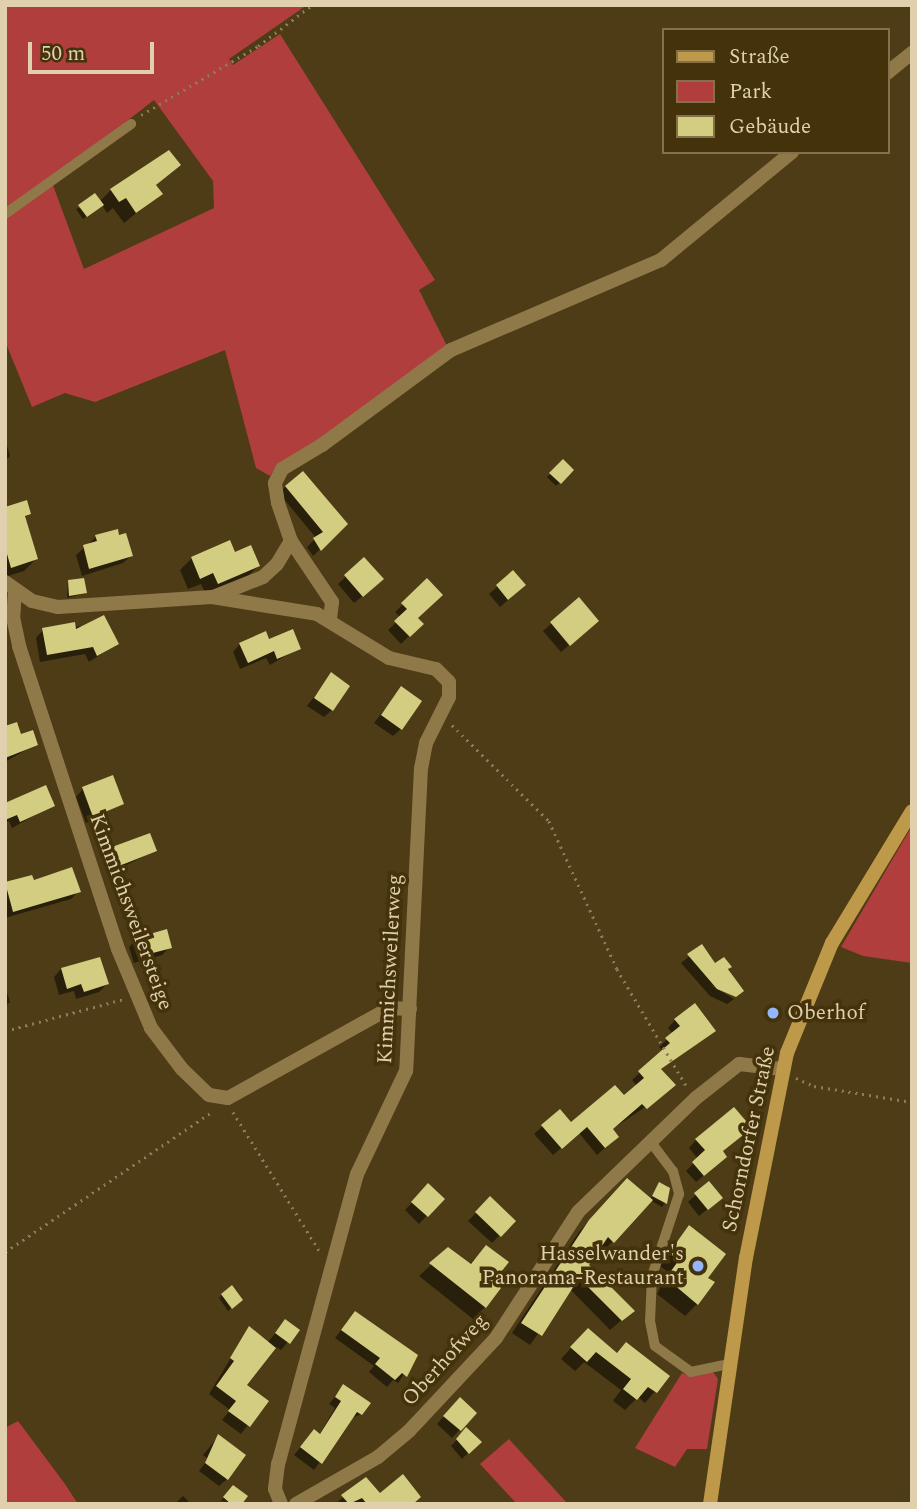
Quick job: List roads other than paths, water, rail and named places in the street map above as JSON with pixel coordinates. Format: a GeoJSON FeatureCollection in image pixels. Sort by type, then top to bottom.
{"type":"FeatureCollection","features":[{"type":"Feature","properties":{"kind":"main road","name":"Schorndorfer Straße"},"geometry":{"type":"LineString","coordinates":[[710,1504],[729,1364],[783,1069],[802,1008],[832,943],[912,811]]}},
{"type":"Feature","properties":{"kind":"street"},"geometry":{"type":"LineString","coordinates":[[889,70],[912,52]]}},
{"type":"Feature","properties":{"kind":"street"},"geometry":{"type":"LineString","coordinates":[[330,619],[332,601],[291,541],[276,495],[278,474],[343,431],[451,350],[661,261],[790,154]]}},
{"type":"Feature","properties":{"kind":"street","name":"Kimmichsweilerweg"},"geometry":{"type":"LineString","coordinates":[[212,597],[263,578],[291,541]]}},
{"type":"Feature","properties":{"kind":"street","name":"Kimmichsweilerweg"},"geometry":{"type":"LineString","coordinates":[[10,587],[32,601],[68,607],[212,597],[330,619],[389,658],[440,671],[450,687],[421,768],[405,1079],[361,1163],[278,1464],[275,1489],[281,1504]]}},
{"type":"Feature","properties":{"kind":"street","name":"Kimmichsweilersteige"},"geometry":{"type":"LineString","coordinates":[[10,587],[13,623],[26,670],[137,997],[151,1028],[174,1060],[209,1095],[224,1098],[390,1008],[410,1009]]}},
{"type":"Feature","properties":{"kind":"street","name":"Oberhofweg"},"geometry":{"type":"LineString","coordinates":[[296,1504],[386,1451],[460,1379],[506,1324],[572,1220],[696,1098],[739,1064],[783,1069]]}},
{"type":"Feature","properties":{"kind":"lane"},"geometry":{"type":"LineString","coordinates":[[5,214],[131,124]]}},
{"type":"Feature","properties":{"kind":"lane"},"geometry":{"type":"LineString","coordinates":[[650,1141],[673,1171],[679,1194],[652,1276],[650,1321],[655,1346],[691,1372],[729,1364]]}},
{"type":"Feature","properties":{"kind":"place","name":"Oberhof"},"geometry":{"type":"Point","coordinates":[773,1013]}},
{"type":"Feature","properties":{"kind":"place","name":"Hasselwander's Panorama-Restaurant"},"geometry":{"type":"Point","coordinates":[698,1266]}}]}
